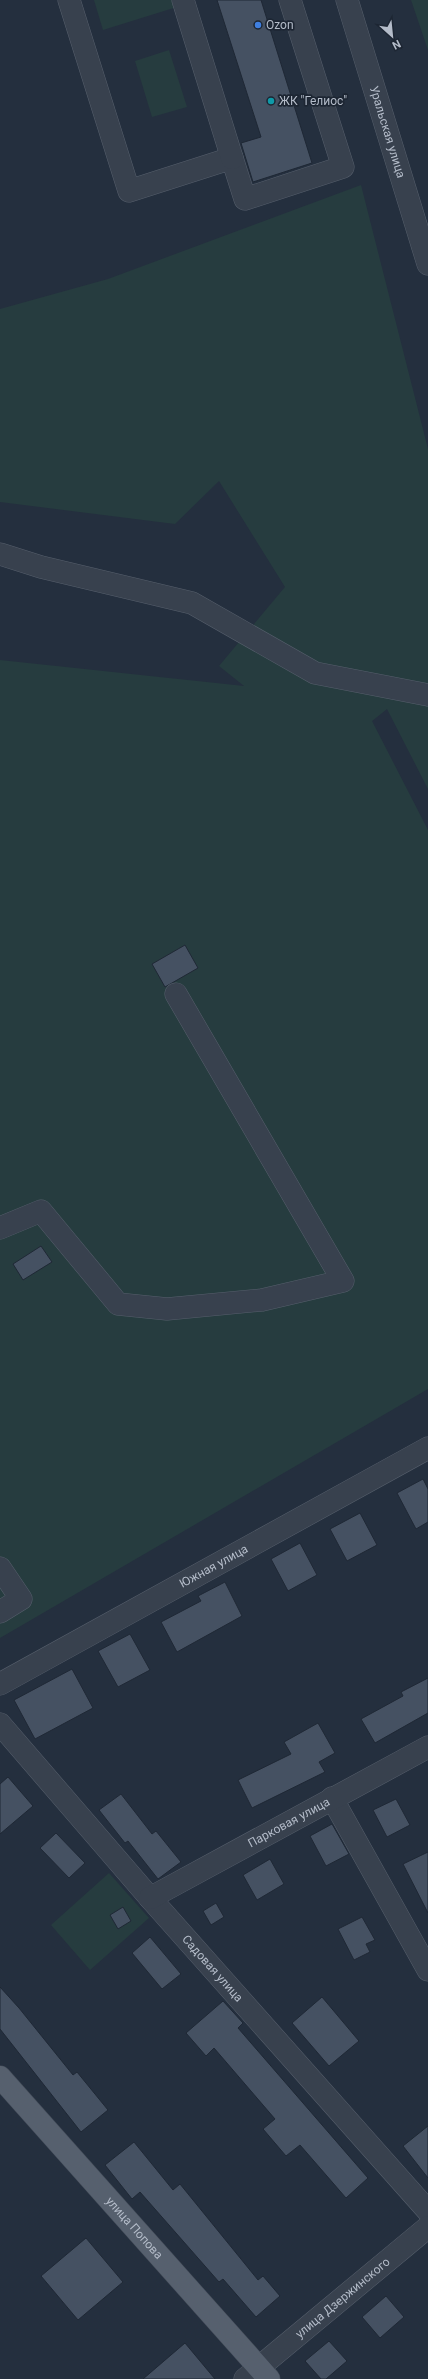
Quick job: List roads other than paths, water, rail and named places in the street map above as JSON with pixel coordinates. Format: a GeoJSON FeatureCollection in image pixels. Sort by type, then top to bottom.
{"type":"FeatureCollection","features":[{"type":"Feature","properties":{"kind":"main road","name":"улица Попова"},"geometry":{"type":"LineString","coordinates":[[0,2077],[257,2375]]}},
{"type":"Feature","properties":{"kind":"street"},"geometry":{"type":"LineString","coordinates":[[69,0],[129,190],[232,158]]}},
{"type":"Feature","properties":{"kind":"street"},"geometry":{"type":"LineString","coordinates":[[183,0],[245,199],[343,168],[290,0]]}},
{"type":"Feature","properties":{"kind":"street","name":"Уральская улица"},"geometry":{"type":"LineString","coordinates":[[348,0],[428,264]]}},
{"type":"Feature","properties":{"kind":"street"},"geometry":{"type":"LineString","coordinates":[[0,554],[41,567],[192,603],[315,673],[428,695]]}},
{"type":"Feature","properties":{"kind":"street"},"geometry":{"type":"LineString","coordinates":[[0,1228],[41,1211],[118,1304],[167,1310],[262,1300],[343,1281],[176,994]]}},
{"type":"Feature","properties":{"kind":"street","name":"Южная улица"},"geometry":{"type":"LineString","coordinates":[[0,1684],[428,1448]]}},
{"type":"Feature","properties":{"kind":"street"},"geometry":{"type":"LineString","coordinates":[[0,1568],[21,1599],[0,1612]]}},
{"type":"Feature","properties":{"kind":"street","name":"Садовая улица"},"geometry":{"type":"LineString","coordinates":[[0,1724],[150,1898],[428,2211]]}},
{"type":"Feature","properties":{"kind":"street","name":"Парковая улица"},"geometry":{"type":"LineString","coordinates":[[150,1898],[428,1746]]}},
{"type":"Feature","properties":{"kind":"street"},"geometry":{"type":"LineString","coordinates":[[332,1798],[428,1970]]}},
{"type":"Feature","properties":{"kind":"street","name":"улица Дзержинского"},"geometry":{"type":"LineString","coordinates":[[257,2375],[428,2227]]}},
{"type":"Feature","properties":{"kind":"place","name":"Ozon"},"geometry":{"type":"Point","coordinates":[258,25]}},
{"type":"Feature","properties":{"kind":"place","name":"ЖК \"Гелиос\""},"geometry":{"type":"Point","coordinates":[271,101]}}]}
